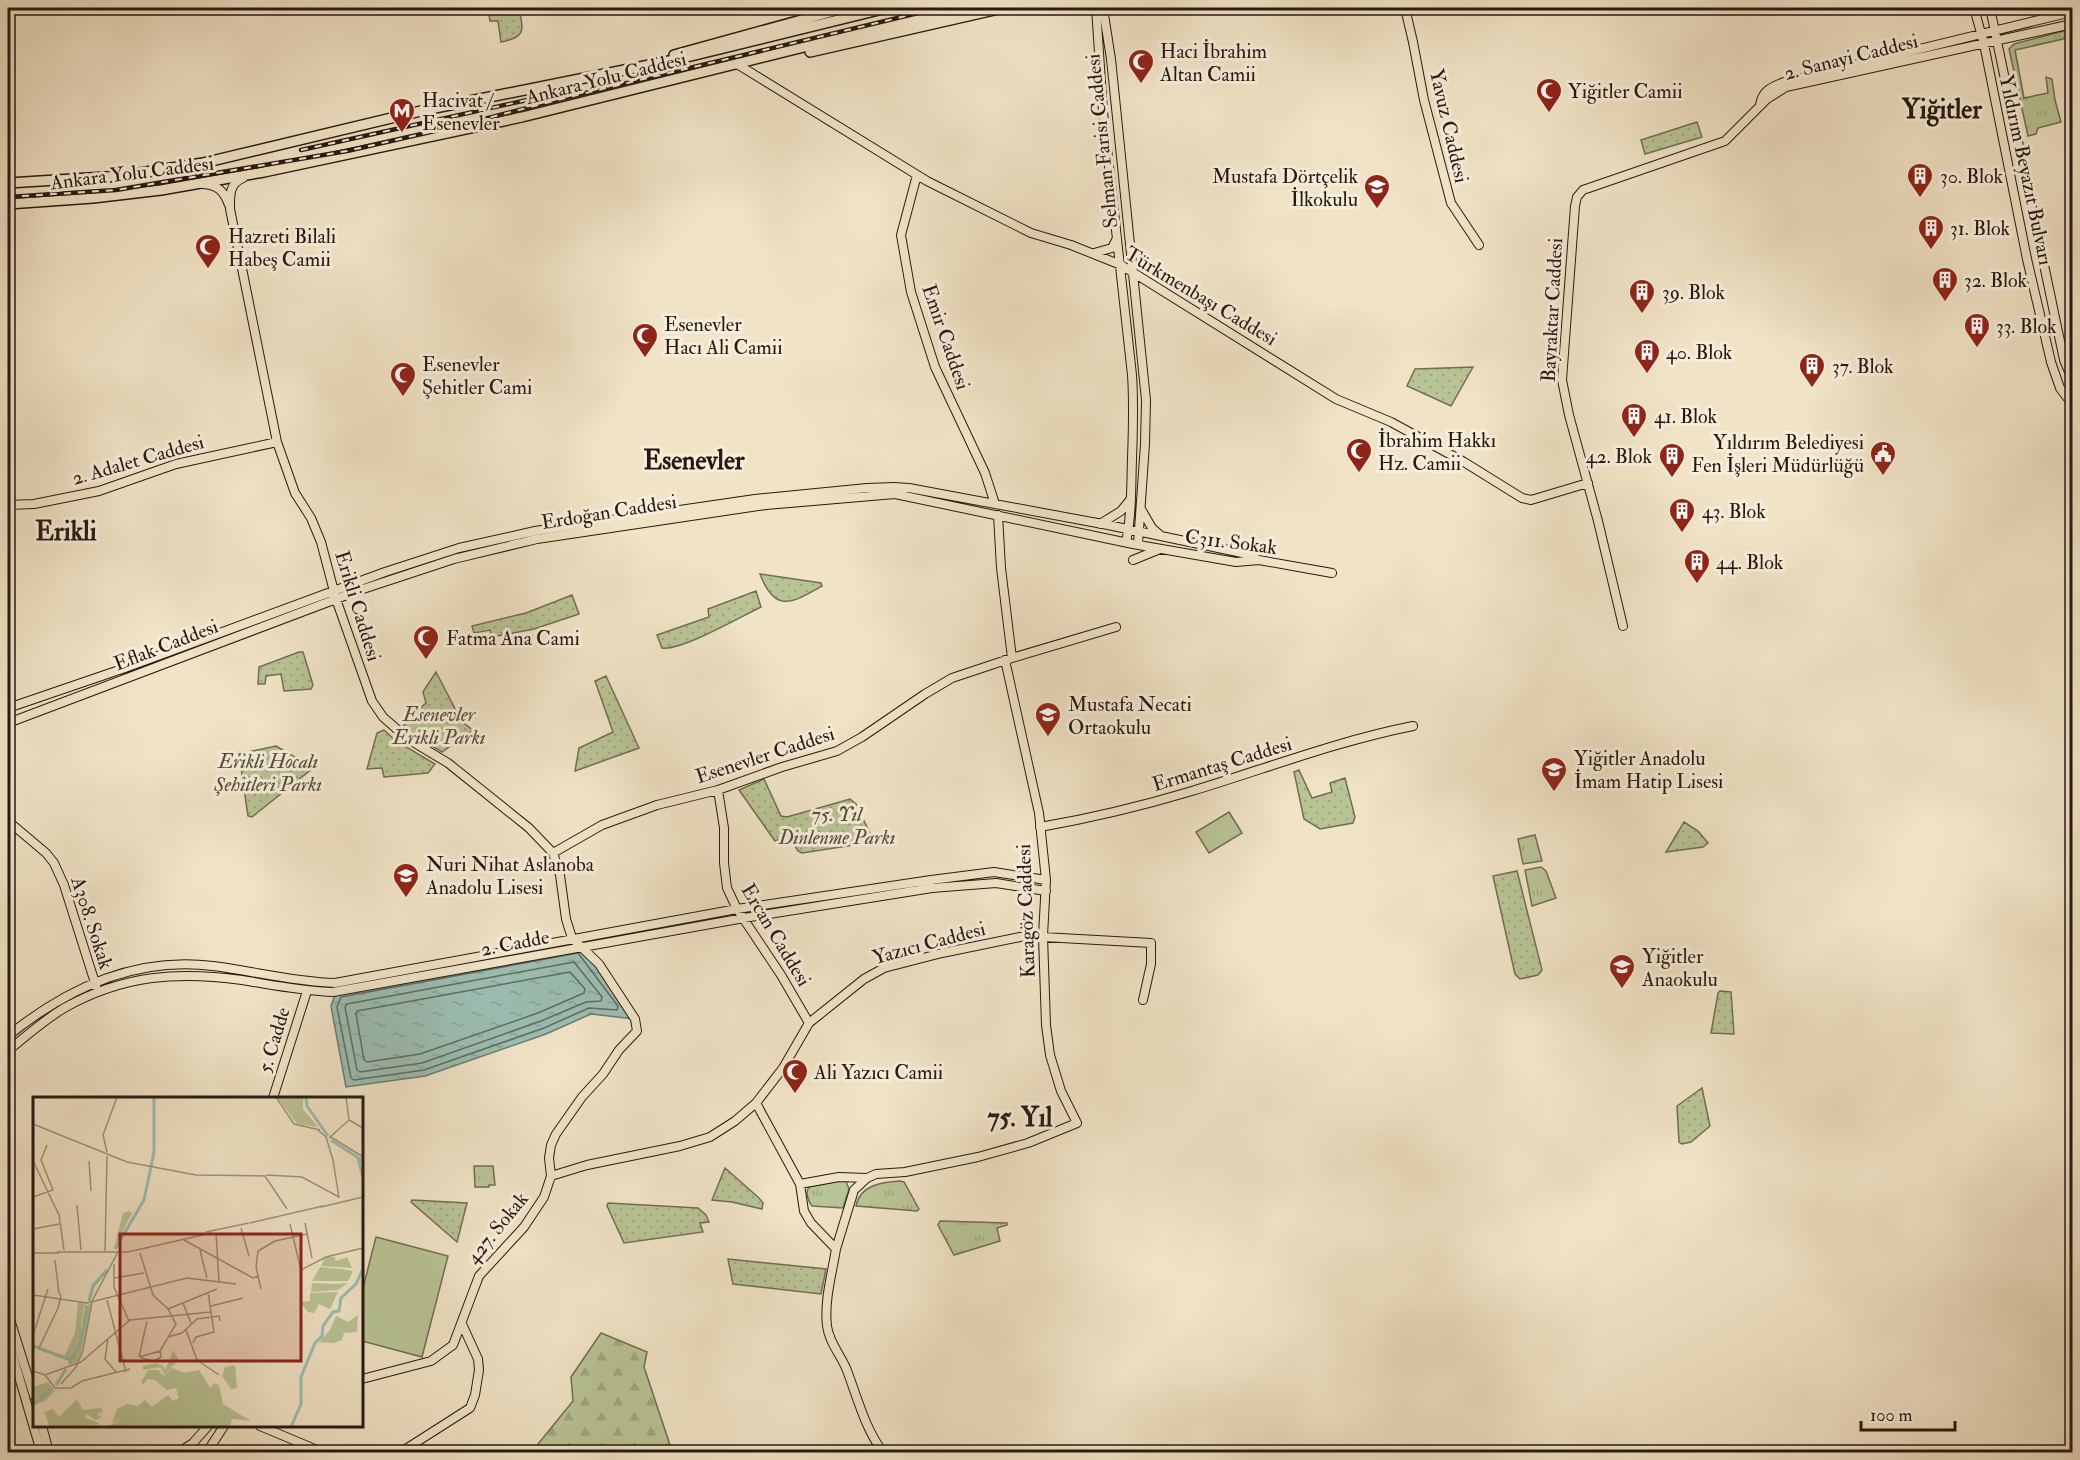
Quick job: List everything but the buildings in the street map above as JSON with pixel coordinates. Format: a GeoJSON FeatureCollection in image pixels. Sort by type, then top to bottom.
{"type":"FeatureCollection","features":[{"type":"Feature","properties":{"kind":"highway"},"geometry":{"type":"LineString","coordinates":[[624,69],[845,8]]}},
{"type":"Feature","properties":{"kind":"highway","name":"Ankara Yolu Caddesi"},"geometry":{"type":"LineString","coordinates":[[8,183],[121,176],[202,163],[425,110],[679,59],[887,8]]}},
{"type":"Feature","properties":{"kind":"highway","name":"Ankara Yolu Caddesi"},"geometry":{"type":"LineString","coordinates":[[8,204],[93,198],[251,175],[522,117],[961,8]]}},
{"type":"Feature","properties":{"kind":"highway"},"geometry":{"type":"LineString","coordinates":[[754,60],[815,51],[1003,8]]}},
{"type":"Feature","properties":{"kind":"main road","name":"Selman Farisi Caddesi"},"geometry":{"type":"LineString","coordinates":[[1096,8],[1103,112],[1118,234],[1134,401],[1131,499],[1126,542]]}},
{"type":"Feature","properties":{"kind":"main road","name":"Selman Farisi Caddesi"},"geometry":{"type":"LineString","coordinates":[[1103,8],[1111,59],[1146,400],[1138,544]]}},
{"type":"Feature","properties":{"kind":"main road","name":"Yavuz Caddesi"},"geometry":{"type":"LineString","coordinates":[[1405,8],[1424,100],[1451,203],[1479,245]]}},
{"type":"Feature","properties":{"kind":"main road","name":"Yıldırım Beyazıt Bulvarı"},"geometry":{"type":"LineString","coordinates":[[1974,8],[1982,34],[2027,259],[2051,362],[2060,388],[2073,404]]}},
{"type":"Feature","properties":{"kind":"main road","name":"Yıldırım Beyazıt Bulvarı"},"geometry":{"type":"LineString","coordinates":[[1990,8],[2064,360],[2073,379]]}},
{"type":"Feature","properties":{"kind":"main road","name":"2. Sanayi Caddesi"},"geometry":{"type":"LineString","coordinates":[[1759,107],[1762,94],[1784,82],[2073,12]]}},
{"type":"Feature","properties":{"kind":"main road","name":"2. Sanayi Caddesi"},"geometry":{"type":"LineString","coordinates":[[1759,107],[1786,87],[2073,24]]}},
{"type":"Feature","properties":{"kind":"main road","name":"Türkmenbaşı Caddesi"},"geometry":{"type":"LineString","coordinates":[[737,64],[917,175],[1031,233],[1093,253],[1133,271],[1336,399],[1390,422],[1433,444],[1522,498],[1531,500],[1588,483]]}},
{"type":"Feature","properties":{"kind":"main road","name":"Bayraktar Caddesi"},"geometry":{"type":"LineString","coordinates":[[1623,626],[1562,380],[1571,246],[1577,197],[1591,185],[1725,141],[1759,107]]}},
{"type":"Feature","properties":{"kind":"main road"},"geometry":{"type":"LineString","coordinates":[[230,209],[233,184],[251,175]]}},
{"type":"Feature","properties":{"kind":"main road","name":"Emir Caddesi"},"geometry":{"type":"LineString","coordinates":[[917,175],[901,235],[911,292],[935,367],[985,473],[995,504]]}},
{"type":"Feature","properties":{"kind":"main road"},"geometry":{"type":"LineString","coordinates":[[197,184],[216,186],[222,190],[230,209]]}},
{"type":"Feature","properties":{"kind":"main road","name":"Erikli Caddesi"},"geometry":{"type":"LineString","coordinates":[[230,209],[277,442],[295,493],[318,534],[335,595],[372,700],[383,717],[408,739],[456,770],[529,828],[553,853],[560,875],[566,919],[572,938]]}},
{"type":"Feature","properties":{"kind":"main road"},"geometry":{"type":"LineString","coordinates":[[1093,253],[1112,248],[1118,234]]}},
{"type":"Feature","properties":{"kind":"main road","name":"2. Adalet Caddesi"},"geometry":{"type":"LineString","coordinates":[[8,505],[34,504],[99,491],[176,464],[277,442]]}},
{"type":"Feature","properties":{"kind":"main road","name":"Erdoğan Caddesi"},"geometry":{"type":"LineString","coordinates":[[335,595],[459,548],[535,531],[729,503],[894,487],[1104,524],[1247,554],[1259,560]]}},
{"type":"Feature","properties":{"kind":"main road","name":"Erdoğan Caddesi"},"geometry":{"type":"LineString","coordinates":[[335,595],[453,559],[537,539],[738,508],[895,494],[998,515]]}},
{"type":"Feature","properties":{"kind":"main road"},"geometry":{"type":"LineString","coordinates":[[1104,524],[1121,511],[1131,499]]}},
{"type":"Feature","properties":{"kind":"main road"},"geometry":{"type":"LineString","coordinates":[[1141,507],[1152,528],[1161,536]]}},
{"type":"Feature","properties":{"kind":"main road"},"geometry":{"type":"LineString","coordinates":[[998,515],[1008,659]]}},
{"type":"Feature","properties":{"kind":"main road","name":"C311. Sokak"},"geometry":{"type":"LineString","coordinates":[[998,515],[1160,549],[1236,562],[1259,560],[1332,573]]}},
{"type":"Feature","properties":{"kind":"main road"},"geometry":{"type":"LineString","coordinates":[[1133,560],[1160,549]]}},
{"type":"Feature","properties":{"kind":"main road","name":"Eflak Caddesi"},"geometry":{"type":"LineString","coordinates":[[8,708],[335,595]]}},
{"type":"Feature","properties":{"kind":"main road","name":"Eflak Caddesi"},"geometry":{"type":"LineString","coordinates":[[8,723],[335,595]]}},
{"type":"Feature","properties":{"kind":"main road","name":"Esenevler Caddesi"},"geometry":{"type":"LineString","coordinates":[[553,853],[602,825],[657,805],[718,790],[782,767],[837,751],[943,683],[1008,659],[1116,627]]}},
{"type":"Feature","properties":{"kind":"main road","name":"Karagöz Caddesi"},"geometry":{"type":"LineString","coordinates":[[867,1178],[876,1174],[905,1172],[978,1157],[1029,1143],[1077,1123],[1061,1090],[1050,1055],[1042,936],[1046,880],[1032,779],[1008,659]]}},
{"type":"Feature","properties":{"kind":"main road","name":"Ermantaş Caddesi"},"geometry":{"type":"LineString","coordinates":[[1040,827],[1098,817],[1133,808],[1340,744],[1413,726]]}},
{"type":"Feature","properties":{"kind":"main road","name":"Ercan Caddesi"},"geometry":{"type":"LineString","coordinates":[[718,790],[724,828],[727,888],[737,909],[781,975],[809,1023]]}},
{"type":"Feature","properties":{"kind":"main road","name":"A308. Sokak"},"geometry":{"type":"LineString","coordinates":[[8,821],[46,853],[54,863],[64,885],[99,993]]}},
{"type":"Feature","properties":{"kind":"main road","name":"2. Cadde"},"geometry":{"type":"LineString","coordinates":[[8,1036],[28,1019],[60,999],[126,970],[180,964],[212,966],[335,983],[737,909],[931,880],[994,872],[1046,880]]}},
{"type":"Feature","properties":{"kind":"main road","name":"2. Cadde"},"geometry":{"type":"LineString","coordinates":[[8,1051],[66,1007],[136,979],[184,974],[242,980],[307,992],[333,992],[744,918],[932,888],[996,883],[1046,891]]}},
{"type":"Feature","properties":{"kind":"main road","name":"Yazıcı Caddesi"},"geometry":{"type":"LineString","coordinates":[[551,1176],[710,1137],[735,1121],[756,1102],[783,1068],[809,1023],[857,984],[884,969],[942,953],[1025,936],[1151,943],[1152,958],[1143,1000]]}},
{"type":"Feature","properties":{"kind":"main road","name":"427. Sokak"},"geometry":{"type":"LineString","coordinates":[[363,1379],[431,1361],[453,1345],[478,1276],[524,1227],[544,1197],[551,1176],[549,1158],[556,1134],[582,1097],[637,1031],[635,1019],[599,964],[572,938]]}},
{"type":"Feature","properties":{"kind":"main road","name":"5. Cadde"},"geometry":{"type":"LineString","coordinates":[[273,1097],[307,992]]}},
{"type":"Feature","properties":{"kind":"main road"},"geometry":{"type":"LineString","coordinates":[[756,1102],[800,1184],[804,1210],[811,1223],[836,1249]]}},
{"type":"Feature","properties":{"kind":"main road"},"geometry":{"type":"LineString","coordinates":[[800,1184],[839,1177],[867,1178]]}},
{"type":"Feature","properties":{"kind":"main road"},"geometry":{"type":"LineString","coordinates":[[867,1178],[854,1190],[836,1249],[827,1298],[827,1326],[831,1341],[845,1367],[864,1416],[883,1452]]}},
{"type":"Feature","properties":{"kind":"main road"},"geometry":{"type":"LineString","coordinates":[[8,1312],[33,1418]]}},
{"type":"Feature","properties":{"kind":"main road"},"geometry":{"type":"LineString","coordinates":[[401,1452],[470,1408],[475,1395],[479,1370],[477,1359],[462,1324]]}},
{"type":"Feature","properties":{"kind":"main road"},"geometry":{"type":"LineString","coordinates":[[8,1339],[33,1394]]}},
{"type":"Feature","properties":{"kind":"main road"},"geometry":{"type":"LineString","coordinates":[[35,1427],[41,1452]]}},
{"type":"Feature","properties":{"kind":"main road"},"geometry":{"type":"LineString","coordinates":[[43,1427],[50,1452]]}},
{"type":"Feature","properties":{"kind":"main road"},"geometry":{"type":"LineString","coordinates":[[180,1452],[193,1443],[206,1427]]}},
{"type":"Feature","properties":{"kind":"main road"},"geometry":{"type":"LineString","coordinates":[[207,1452],[223,1427]]}},
{"type":"Feature","properties":{"kind":"main road"},"geometry":{"type":"LineString","coordinates":[[265,1427],[322,1452]]}},
{"type":"Feature","properties":{"kind":"main road"},"geometry":{"type":"LineString","coordinates":[[180,1452],[189,1450],[193,1452]]}},
{"type":"Feature","properties":{"kind":"green space"},"geometry":{"type":"Polygon","coordinates":[[[488,8],[519,8],[522,27],[519,35],[501,42],[498,21],[490,21],[488,8]]]}},
{"type":"Feature","properties":{"kind":"green space"},"geometry":{"type":"Polygon","coordinates":[[[2072,29],[2072,37],[2015,50],[2024,98],[2048,93],[2046,77],[2052,79],[2061,122],[2038,128],[2036,134],[2028,136],[2009,49],[2014,44],[2072,29]]]}},
{"type":"Feature","properties":{"kind":"green space"},"geometry":{"type":"Polygon","coordinates":[[[1697,122],[1702,137],[1645,154],[1641,140],[1697,122]]]}},
{"type":"Feature","properties":{"kind":"green space"},"geometry":{"type":"Polygon","coordinates":[[[1473,367],[1451,406],[1407,386],[1415,369],[1473,367]]]}},
{"type":"Feature","properties":{"kind":"green space"},"geometry":{"type":"Polygon","coordinates":[[[760,574],[821,583],[822,586],[793,600],[778,600],[766,587],[760,574]]]}},
{"type":"Feature","properties":{"kind":"green space"},"geometry":{"type":"Polygon","coordinates":[[[756,591],[761,607],[696,639],[671,648],[662,648],[657,635],[709,617],[708,609],[756,591]]]}},
{"type":"Feature","properties":{"kind":"green space"},"geometry":{"type":"Polygon","coordinates":[[[572,595],[579,614],[534,629],[492,637],[490,630],[474,633],[472,626],[526,613],[572,595]]]}},
{"type":"Feature","properties":{"kind":"green space"},"geometry":{"type":"Polygon","coordinates":[[[303,652],[313,685],[311,689],[284,691],[281,674],[266,676],[265,684],[258,684],[259,667],[303,652]]]}},
{"type":"Feature","properties":{"kind":"green space","name":"Esenevler Erikli Parkı"},"geometry":{"type":"Polygon","coordinates":[[[436,672],[462,722],[473,730],[442,752],[402,728],[419,716],[417,711],[426,703],[423,692],[436,672]]]}},
{"type":"Feature","properties":{"kind":"green space"},"geometry":{"type":"Polygon","coordinates":[[[606,676],[639,748],[575,771],[579,748],[613,732],[595,681],[606,676]]]}},
{"type":"Feature","properties":{"kind":"green space"},"geometry":{"type":"Polygon","coordinates":[[[384,730],[396,741],[435,764],[428,773],[384,777],[382,768],[367,769],[377,733],[384,730]]]}},
{"type":"Feature","properties":{"kind":"green space","name":"Erikli Hocalı Şehitleri Parkı"},"geometry":{"type":"Polygon","coordinates":[[[276,746],[313,768],[252,817],[248,816],[239,754],[276,746]]]}},
{"type":"Feature","properties":{"kind":"green space"},"geometry":{"type":"Polygon","coordinates":[[[1299,770],[1312,798],[1332,792],[1330,783],[1345,778],[1355,817],[1353,823],[1320,829],[1304,819],[1294,772],[1299,770]]]}},
{"type":"Feature","properties":{"kind":"green space","name":"75. Yıl Dinlenme Parkı"},"geometry":{"type":"Polygon","coordinates":[[[764,779],[781,816],[787,817],[850,799],[856,804],[874,842],[802,853],[798,851],[789,836],[775,841],[739,790],[764,779]]]}},
{"type":"Feature","properties":{"kind":"green space"},"geometry":{"type":"Polygon","coordinates":[[[1229,812],[1242,833],[1209,853],[1196,832],[1229,812]]]}},
{"type":"Feature","properties":{"kind":"green space"},"geometry":{"type":"Polygon","coordinates":[[[1684,822],[1698,831],[1708,843],[1703,847],[1666,852],[1684,822]]]}},
{"type":"Feature","properties":{"kind":"green space"},"geometry":{"type":"Polygon","coordinates":[[[1535,835],[1542,861],[1523,864],[1518,839],[1535,835]]]}},
{"type":"Feature","properties":{"kind":"green space"},"geometry":{"type":"Polygon","coordinates":[[[1541,867],[1546,871],[1556,898],[1532,906],[1525,870],[1541,867]]]}},
{"type":"Feature","properties":{"kind":"green space"},"geometry":{"type":"Polygon","coordinates":[[[1517,871],[1542,970],[1538,975],[1520,979],[1515,974],[1493,876],[1517,871]]]}},
{"type":"Feature","properties":{"kind":"green space"},"geometry":{"type":"Polygon","coordinates":[[[1720,991],[1731,992],[1734,1034],[1711,1033],[1720,991]]]}},
{"type":"Feature","properties":{"kind":"green space"},"geometry":{"type":"Polygon","coordinates":[[[1702,1088],[1710,1126],[1691,1142],[1682,1144],[1679,1142],[1677,1106],[1702,1088]]]}},
{"type":"Feature","properties":{"kind":"green space"},"geometry":{"type":"Polygon","coordinates":[[[474,1166],[493,1166],[495,1185],[475,1187],[474,1166]]]}},
{"type":"Feature","properties":{"kind":"green space"},"geometry":{"type":"Polygon","coordinates":[[[725,1168],[759,1198],[763,1203],[762,1209],[712,1200],[725,1168]]]}},
{"type":"Feature","properties":{"kind":"green space"},"geometry":{"type":"Polygon","coordinates":[[[846,1181],[849,1189],[843,1208],[812,1206],[809,1202],[807,1191],[809,1187],[846,1181]]]}},
{"type":"Feature","properties":{"kind":"green space"},"geometry":{"type":"Polygon","coordinates":[[[886,1182],[904,1182],[919,1209],[917,1211],[856,1206],[858,1199],[867,1189],[886,1182]]]}},
{"type":"Feature","properties":{"kind":"green space"},"geometry":{"type":"Polygon","coordinates":[[[412,1200],[467,1203],[457,1242],[411,1202],[412,1200]]]}},
{"type":"Feature","properties":{"kind":"green space"},"geometry":{"type":"Polygon","coordinates":[[[608,1203],[698,1208],[706,1215],[709,1222],[700,1223],[703,1232],[624,1243],[607,1206],[608,1203]]]}},
{"type":"Feature","properties":{"kind":"green space"},"geometry":{"type":"Polygon","coordinates":[[[940,1221],[1007,1223],[1007,1225],[997,1228],[1000,1241],[954,1255],[938,1225],[940,1221]]]}},
{"type":"Feature","properties":{"kind":"green space"},"geometry":{"type":"Polygon","coordinates":[[[376,1237],[448,1256],[422,1357],[363,1341],[363,1288],[376,1237]]]}},
{"type":"Feature","properties":{"kind":"green space"},"geometry":{"type":"Polygon","coordinates":[[[728,1259],[826,1269],[821,1294],[733,1284],[728,1259]]]}},
{"type":"Feature","properties":{"kind":"green space"},"geometry":{"type":"Polygon","coordinates":[[[601,1333],[647,1352],[644,1367],[670,1445],[657,1452],[542,1452],[538,1444],[573,1401],[571,1377],[601,1333]]]}},
{"type":"Feature","properties":{"kind":"water"},"geometry":{"type":"Polygon","coordinates":[[[581,947],[635,1019],[591,1014],[546,1034],[425,1076],[346,1087],[331,1006],[336,992],[581,947]]]}},
{"type":"Feature","properties":{"kind":"railway"},"geometry":{"type":"LineString","coordinates":[[8,197],[116,190],[347,151],[939,8]]}},
{"type":"Feature","properties":{"kind":"railway"},"geometry":{"type":"LineString","coordinates":[[301,150],[527,100]]}},
{"type":"Feature","properties":{"kind":"place","name":"Haci İbrahim Altan Camii"},"geometry":{"type":"Point","coordinates":[1141,85]}},
{"type":"Feature","properties":{"kind":"place","name":"Yiğitler Camii"},"geometry":{"type":"Point","coordinates":[1549,114]}},
{"type":"Feature","properties":{"kind":"place","name":"Hacivat / Esenevler"},"geometry":{"type":"Point","coordinates":[402,134]}},
{"type":"Feature","properties":{"kind":"place","name":"30. Blok"},"geometry":{"type":"Point","coordinates":[1920,199]}},
{"type":"Feature","properties":{"kind":"place","name":"Mustafa Dörtçelik İlkokulu"},"geometry":{"type":"Point","coordinates":[1377,210]}},
{"type":"Feature","properties":{"kind":"place","name":"31. Blok"},"geometry":{"type":"Point","coordinates":[1931,251]}},
{"type":"Feature","properties":{"kind":"place","name":"Hazreti Bilali Habeş Camii"},"geometry":{"type":"Point","coordinates":[208,270]}},
{"type":"Feature","properties":{"kind":"place","name":"32. Blok"},"geometry":{"type":"Point","coordinates":[1945,303]}},
{"type":"Feature","properties":{"kind":"place","name":"39. Blok"},"geometry":{"type":"Point","coordinates":[1642,315]}},
{"type":"Feature","properties":{"kind":"place","name":"33. Blok"},"geometry":{"type":"Point","coordinates":[1977,349]}},
{"type":"Feature","properties":{"kind":"place","name":"Esenevler Hacı Ali Camii"},"geometry":{"type":"Point","coordinates":[645,359]}},
{"type":"Feature","properties":{"kind":"place","name":"40. Blok"},"geometry":{"type":"Point","coordinates":[1647,375]}},
{"type":"Feature","properties":{"kind":"place","name":"37. Blok"},"geometry":{"type":"Point","coordinates":[1812,389]}},
{"type":"Feature","properties":{"kind":"place","name":"Esenevler Şehitler Cami"},"geometry":{"type":"Point","coordinates":[403,398]}},
{"type":"Feature","properties":{"kind":"place","name":"41. Blok"},"geometry":{"type":"Point","coordinates":[1634,439]}},
{"type":"Feature","properties":{"kind":"place","name":"İbrahim Hakkı Hz. Camii"},"geometry":{"type":"Point","coordinates":[1359,474]}},
{"type":"Feature","properties":{"kind":"place","name":"Yıldırım Belediyesi Fen İşleri Müdürlüğü"},"geometry":{"type":"Point","coordinates":[1883,477]}},
{"type":"Feature","properties":{"kind":"place","name":"42. Blok"},"geometry":{"type":"Point","coordinates":[1672,479]}},
{"type":"Feature","properties":{"kind":"place","name":"43. Blok"},"geometry":{"type":"Point","coordinates":[1682,534]}},
{"type":"Feature","properties":{"kind":"place","name":"44. Blok"},"geometry":{"type":"Point","coordinates":[1697,585]}},
{"type":"Feature","properties":{"kind":"place","name":"Fatma Ana Cami"},"geometry":{"type":"Point","coordinates":[426,661]}},
{"type":"Feature","properties":{"kind":"place","name":"Mustafa Necati Ortaokulu"},"geometry":{"type":"Point","coordinates":[1048,738]}},
{"type":"Feature","properties":{"kind":"place","name":"Yiğitler Anadolu İmam Hatip Lisesi"},"geometry":{"type":"Point","coordinates":[1554,793]}},
{"type":"Feature","properties":{"kind":"place","name":"Nuri Nihat Aslanoba Anadolu Lisesi"},"geometry":{"type":"Point","coordinates":[406,899]}},
{"type":"Feature","properties":{"kind":"place","name":"Yiğitler Anaokulu"},"geometry":{"type":"Point","coordinates":[1622,990]}},
{"type":"Feature","properties":{"kind":"place","name":"Ali Yazıcı Camii"},"geometry":{"type":"Point","coordinates":[795,1095]}},
{"type":"Feature","properties":{"kind":"district","name":"Yiğitler"},"geometry":{"type":"Point","coordinates":[1942,110]}},
{"type":"Feature","properties":{"kind":"district","name":"Esenevler"},"geometry":{"type":"Point","coordinates":[694,461]}},
{"type":"Feature","properties":{"kind":"district","name":"Erikli"},"geometry":{"type":"Point","coordinates":[66,532]}},
{"type":"Feature","properties":{"kind":"district","name":"75. Yıl"},"geometry":{"type":"Point","coordinates":[1020,1118]}}]}
